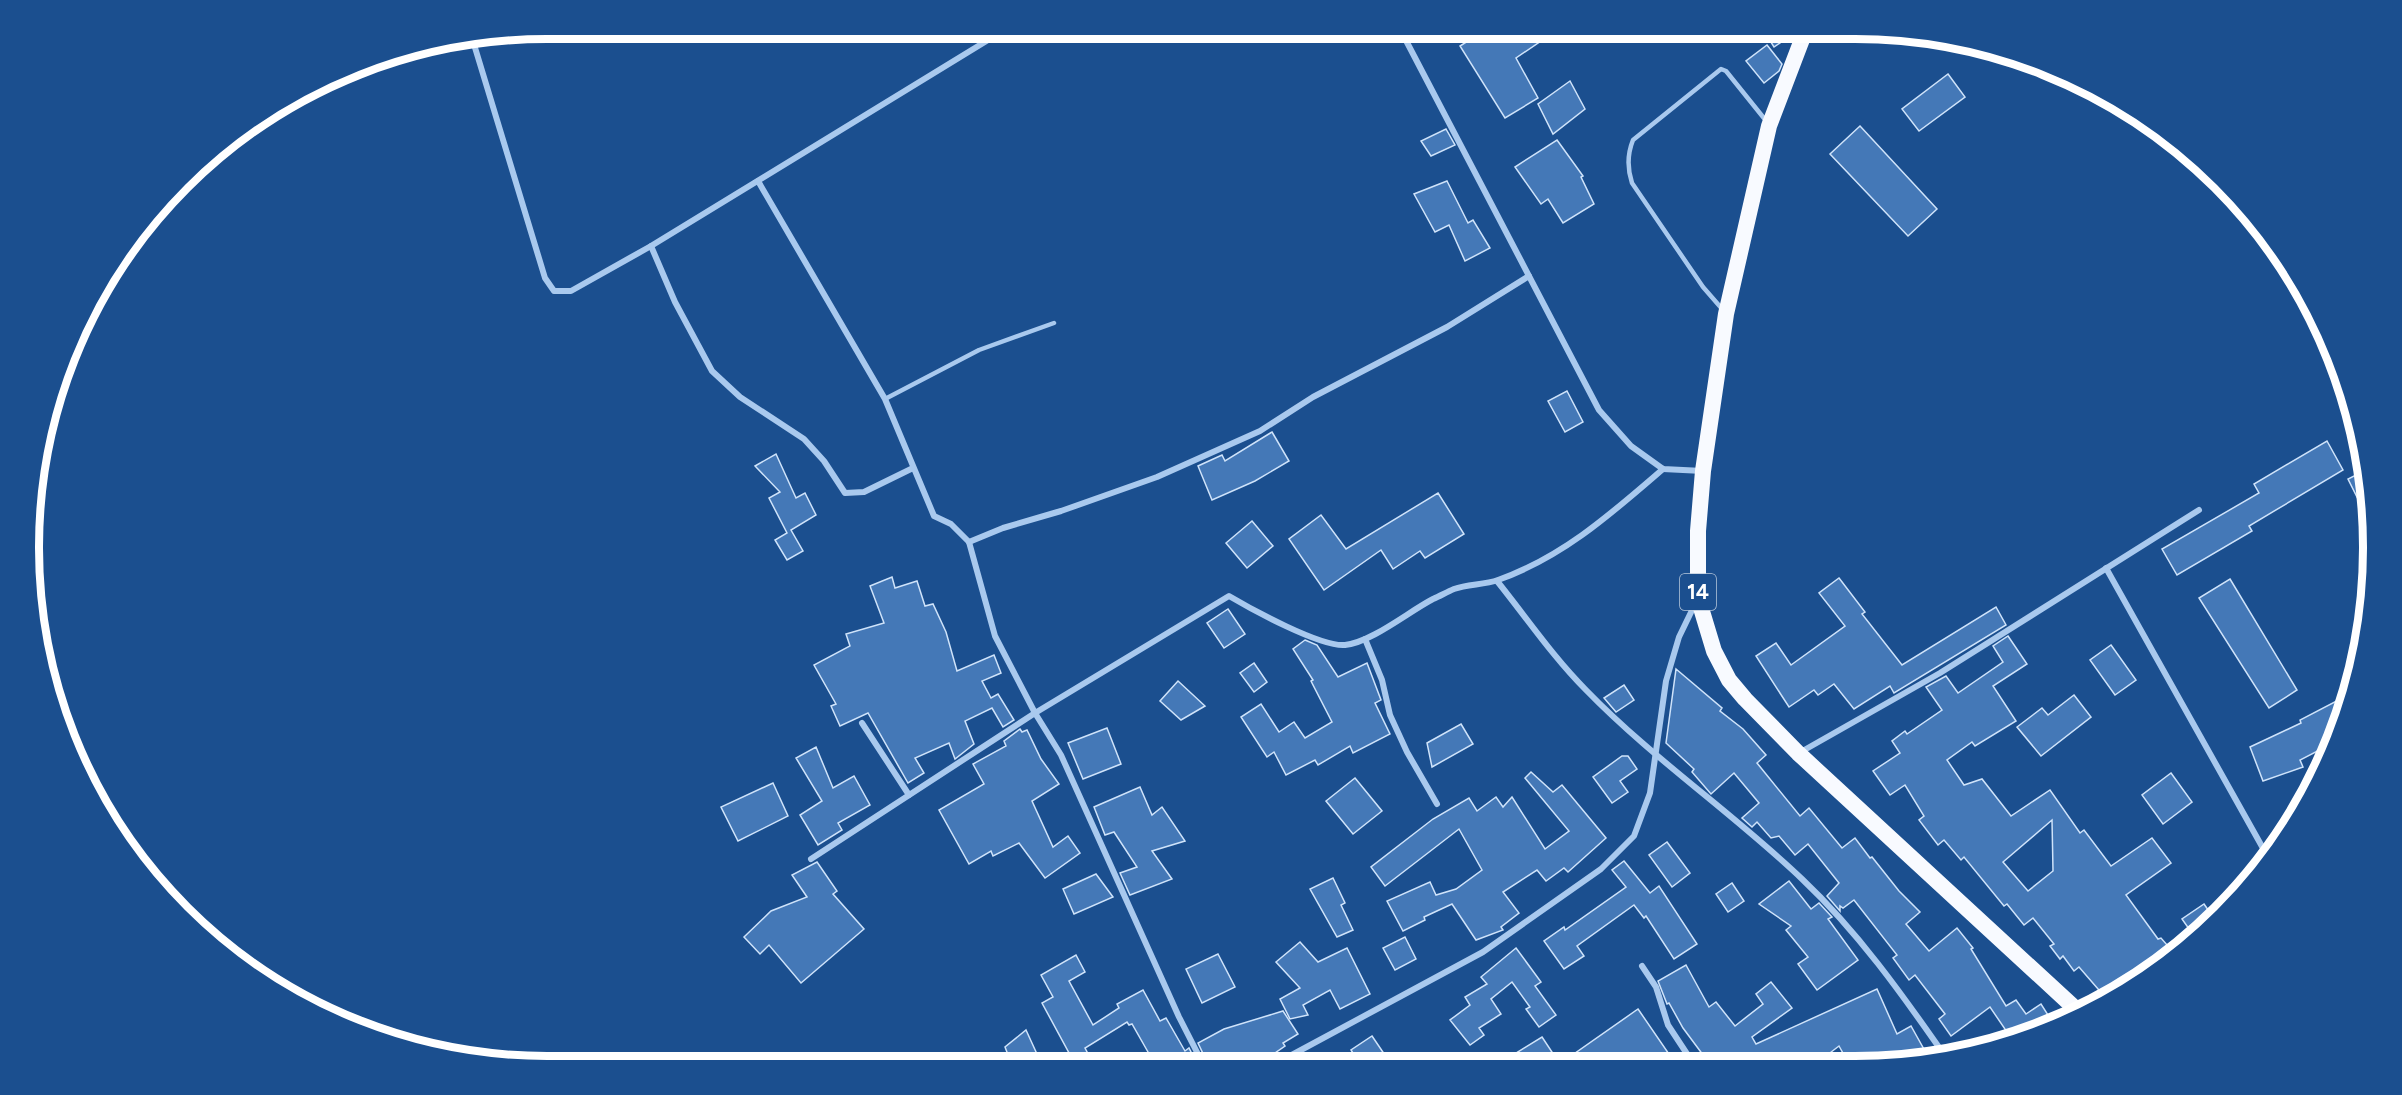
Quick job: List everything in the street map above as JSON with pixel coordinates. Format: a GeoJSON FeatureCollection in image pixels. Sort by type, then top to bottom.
{"type":"FeatureCollection","features":[{"type":"Feature","properties":{"kind":"highway","name":"14"},"geometry":{"type":"LineString","coordinates":[[1802,39],[1769,126],[1726,314],[1702,471],[1698,531],[1698,598],[1714,651],[1729,680],[1798,753],[2073,1007]]}},
{"type":"Feature","properties":{"kind":"street"},"geometry":{"type":"LineString","coordinates":[[474,44],[549,286],[562,293],[571,291],[651,246],[988,39]]}},
{"type":"Feature","properties":{"kind":"street"},"geometry":{"type":"LineString","coordinates":[[1406,39],[1599,410],[1631,446],[1663,469],[1702,471]]}},
{"type":"Feature","properties":{"kind":"street"},"geometry":{"type":"LineString","coordinates":[[758,180],[885,399],[934,516],[951,524],[969,542],[995,636],[1035,713],[1061,755],[1179,1017],[1199,1056]]}},
{"type":"Feature","properties":{"kind":"street"},"geometry":{"type":"LineString","coordinates":[[651,246],[675,302],[712,371],[740,397],[804,439],[824,461],[844,493],[864,492],[913,468]]}},
{"type":"Feature","properties":{"kind":"street"},"geometry":{"type":"LineString","coordinates":[[969,542],[1003,528],[1157,477],[1260,431],[1313,397],[1447,327],[1529,276]]}},
{"type":"Feature","properties":{"kind":"street"},"geometry":{"type":"LineString","coordinates":[[811,859],[1035,713],[1229,596],[1255,612],[1312,636],[1343,645],[1365,639],[1408,612],[1455,588],[1497,581],[1547,558],[1593,530],[1663,469]]}},
{"type":"Feature","properties":{"kind":"street"},"geometry":{"type":"LineString","coordinates":[[1798,753],[1940,673],[2199,510]]}},
{"type":"Feature","properties":{"kind":"street"},"geometry":{"type":"LineString","coordinates":[[2106,568],[2264,849]]}},
{"type":"Feature","properties":{"kind":"street"},"geometry":{"type":"LineString","coordinates":[[1497,581],[1584,689],[1655,756],[1804,880],[1902,994],[1940,1049]]}},
{"type":"Feature","properties":{"kind":"street"},"geometry":{"type":"LineString","coordinates":[[1290,1056],[1483,952],[1601,869],[1634,836],[1650,793],[1666,681],[1679,637],[1698,598]]}},
{"type":"Feature","properties":{"kind":"street"},"geometry":{"type":"LineString","coordinates":[[1365,639],[1382,680],[1390,715],[1407,752],[1437,804]]}},
{"type":"Feature","properties":{"kind":"street"},"geometry":{"type":"LineString","coordinates":[[862,723],[909,795]]}},
{"type":"Feature","properties":{"kind":"street"},"geometry":{"type":"LineString","coordinates":[[1642,966],[1656,987],[1668,1026],[1688,1056]]}},
{"type":"Feature","properties":{"kind":"lane"},"geometry":{"type":"LineString","coordinates":[[1726,314],[1696,279],[1632,183],[1628,172],[1629,149],[1633,140],[1721,69],[1726,71],[1769,126]]}},
{"type":"Feature","properties":{"kind":"lane"},"geometry":{"type":"LineString","coordinates":[[885,399],[979,350],[1054,323]]}},
{"type":"Feature","properties":{"kind":"building"},"geometry":{"type":"Polygon","coordinates":[[[1471,39],[1540,39],[1541,41],[1516,58],[1538,98],[1505,118],[1460,46],[1471,39]]]}},
{"type":"Feature","properties":{"kind":"building"},"geometry":{"type":"Polygon","coordinates":[[[1769,39],[1786,39],[1774,47],[1769,39]]]}},
{"type":"Feature","properties":{"kind":"building"},"geometry":{"type":"Polygon","coordinates":[[[1767,45],[1782,64],[1779,71],[1764,83],[1746,61],[1767,45]]]}},
{"type":"Feature","properties":{"kind":"building"},"geometry":{"type":"Polygon","coordinates":[[[1948,74],[1965,97],[1919,131],[1902,109],[1948,74]]]}},
{"type":"Feature","properties":{"kind":"building"},"geometry":{"type":"Polygon","coordinates":[[[1570,81],[1585,109],[1553,134],[1538,104],[1570,81]]]}},
{"type":"Feature","properties":{"kind":"building"},"geometry":{"type":"Polygon","coordinates":[[[1860,126],[1937,209],[1908,236],[1830,154],[1860,126]]]}},
{"type":"Feature","properties":{"kind":"building"},"geometry":{"type":"Polygon","coordinates":[[[1446,129],[1455,145],[1431,156],[1421,141],[1446,129]]]}},
{"type":"Feature","properties":{"kind":"building"},"geometry":{"type":"Polygon","coordinates":[[[1557,140],[1583,176],[1581,177],[1594,204],[1563,223],[1548,199],[1541,204],[1515,167],[1557,140]]]}},
{"type":"Feature","properties":{"kind":"building"},"geometry":{"type":"Polygon","coordinates":[[[1447,181],[1468,223],[1473,220],[1490,248],[1465,261],[1449,225],[1435,232],[1414,194],[1447,181]]]}},
{"type":"Feature","properties":{"kind":"building"},"geometry":{"type":"Polygon","coordinates":[[[1567,391],[1583,422],[1565,432],[1548,401],[1567,391]]]}},
{"type":"Feature","properties":{"kind":"building"},"geometry":{"type":"Polygon","coordinates":[[[1272,432],[1289,461],[1255,481],[1212,500],[1198,466],[1222,455],[1225,461],[1272,432]]]}},
{"type":"Feature","properties":{"kind":"building"},"geometry":{"type":"Polygon","coordinates":[[[2327,441],[2343,470],[2249,526],[2252,531],[2177,575],[2162,549],[2259,493],[2254,484],[2327,441]]]}},
{"type":"Feature","properties":{"kind":"building"},"geometry":{"type":"Polygon","coordinates":[[[776,454],[796,498],[805,493],[816,515],[791,530],[803,551],[787,560],[775,540],[787,533],[769,498],[780,492],[755,466],[776,454]]]}},
{"type":"Feature","properties":{"kind":"building"},"geometry":{"type":"Polygon","coordinates":[[[2358,474],[2361,505],[2348,479],[2358,474]]]}},
{"type":"Feature","properties":{"kind":"building"},"geometry":{"type":"Polygon","coordinates":[[[1438,493],[1464,534],[1425,558],[1420,551],[1393,569],[1381,550],[1324,590],[1289,539],[1321,515],[1346,549],[1438,493]]]}},
{"type":"Feature","properties":{"kind":"building"},"geometry":{"type":"Polygon","coordinates":[[[1252,521],[1273,546],[1247,568],[1226,543],[1252,521]]]}},
{"type":"Feature","properties":{"kind":"building"},"geometry":{"type":"Polygon","coordinates":[[[892,577],[895,588],[917,581],[925,606],[933,604],[946,632],[957,671],[994,655],[1001,673],[982,681],[991,698],[998,694],[1014,720],[1003,727],[992,708],[965,721],[974,744],[955,759],[949,743],[915,758],[924,773],[908,783],[868,713],[840,726],[831,706],[836,704],[814,665],[850,646],[846,634],[884,623],[870,586],[892,577]]]}},
{"type":"Feature","properties":{"kind":"building"},"geometry":{"type":"Polygon","coordinates":[[[1839,578],[1865,612],[1862,614],[1902,665],[1996,607],[2006,625],[1894,693],[1890,686],[1854,709],[1834,684],[1818,695],[1814,690],[1789,707],[1756,656],[1776,643],[1791,665],[1845,626],[1819,593],[1839,578]]]}},
{"type":"Feature","properties":{"kind":"building"},"geometry":{"type":"Polygon","coordinates":[[[2230,579],[2297,690],[2269,708],[2199,598],[2230,579]]]}},
{"type":"Feature","properties":{"kind":"building"},"geometry":{"type":"Polygon","coordinates":[[[1228,609],[1245,634],[1224,648],[1207,623],[1228,609]]]}},
{"type":"Feature","properties":{"kind":"building"},"geometry":{"type":"Polygon","coordinates":[[[2008,636],[2027,664],[1993,686],[2016,721],[1975,746],[1972,742],[1947,760],[1964,785],[1982,779],[2011,816],[2050,790],[2080,833],[2084,830],[2111,866],[2152,838],[2171,863],[2126,895],[2158,939],[2161,938],[2169,947],[2101,992],[2079,967],[2074,971],[2063,956],[2060,959],[2050,946],[2054,944],[2033,918],[2024,925],[2007,904],[2004,906],[1964,857],[1961,860],[1944,840],[1938,845],[1919,820],[1924,816],[1905,785],[1890,795],[1873,771],[1900,753],[1892,741],[1905,731],[1907,734],[1942,710],[1926,687],[1946,676],[1958,693],[2003,662],[1993,646],[2008,636]],[[2052,820],[2003,862],[2028,891],[2053,871],[2052,820]]]}},
{"type":"Feature","properties":{"kind":"building"},"geometry":{"type":"Polygon","coordinates":[[[1305,640],[1317,645],[1338,677],[1367,663],[1381,700],[1375,703],[1390,734],[1353,753],[1350,746],[1318,765],[1315,760],[1286,775],[1274,752],[1267,757],[1241,717],[1261,704],[1279,732],[1294,722],[1305,738],[1332,722],[1311,681],[1313,680],[1293,649],[1305,640]]]}},
{"type":"Feature","properties":{"kind":"building"},"geometry":{"type":"Polygon","coordinates":[[[2111,645],[2136,680],[2115,695],[2090,660],[2111,645]]]}},
{"type":"Feature","properties":{"kind":"building"},"geometry":{"type":"Polygon","coordinates":[[[1254,663],[1267,682],[1254,692],[1240,673],[1254,663]]]}},
{"type":"Feature","properties":{"kind":"building"},"geometry":{"type":"Polygon","coordinates":[[[1676,669],[1722,708],[1720,711],[1743,729],[1766,755],[1757,763],[1800,816],[1809,808],[1842,848],[1855,838],[1870,858],[1872,857],[1899,891],[1920,912],[1906,924],[1929,951],[1957,928],[1973,948],[1971,949],[2006,1006],[2016,1000],[2026,1014],[2041,1004],[2049,1017],[2007,1032],[1990,1007],[1951,1036],[1939,1019],[1945,1014],[1915,975],[1909,980],[1893,958],[1897,955],[1854,900],[1843,908],[1840,906],[1840,911],[1827,896],[1839,883],[1808,844],[1795,855],[1779,836],[1771,838],[1757,822],[1752,827],[1742,818],[1759,803],[1734,773],[1711,794],[1692,772],[1694,769],[1666,743],[1676,669]]]}},
{"type":"Feature","properties":{"kind":"building"},"geometry":{"type":"Polygon","coordinates":[[[1178,681],[1205,706],[1181,720],[1160,701],[1178,681]]]}},
{"type":"Feature","properties":{"kind":"building"},"geometry":{"type":"Polygon","coordinates":[[[1624,685],[1634,700],[1616,712],[1604,698],[1624,685]]]}},
{"type":"Feature","properties":{"kind":"building"},"geometry":{"type":"Polygon","coordinates":[[[2074,695],[2091,717],[2041,756],[2017,727],[2042,708],[2048,715],[2074,695]]]}},
{"type":"Feature","properties":{"kind":"building"},"geometry":{"type":"Polygon","coordinates":[[[2340,699],[2321,749],[2300,760],[2303,767],[2263,781],[2250,747],[2301,723],[2300,720],[2340,699]]]}},
{"type":"Feature","properties":{"kind":"building"},"geometry":{"type":"Polygon","coordinates":[[[1461,724],[1473,744],[1432,767],[1427,743],[1461,724]]]}},
{"type":"Feature","properties":{"kind":"building"},"geometry":{"type":"Polygon","coordinates":[[[1107,728],[1121,764],[1083,779],[1068,743],[1107,728]]]}},
{"type":"Feature","properties":{"kind":"building"},"geometry":{"type":"Polygon","coordinates":[[[1020,729],[1022,732],[1027,730],[1041,759],[1059,784],[1032,801],[1053,847],[1068,836],[1080,853],[1045,878],[1019,843],[993,856],[991,851],[969,864],[939,810],[984,784],[973,764],[1006,746],[1004,741],[1020,729]]]}},
{"type":"Feature","properties":{"kind":"building"},"geometry":{"type":"Polygon","coordinates":[[[816,747],[833,788],[854,776],[870,805],[838,823],[842,830],[818,845],[800,815],[822,801],[796,758],[816,747]]]}},
{"type":"Feature","properties":{"kind":"building"},"geometry":{"type":"Polygon","coordinates":[[[1622,756],[1628,756],[1637,769],[1620,781],[1628,792],[1612,803],[1593,777],[1622,756]]]}},
{"type":"Feature","properties":{"kind":"building"},"geometry":{"type":"Polygon","coordinates":[[[1531,772],[1553,792],[1562,785],[1606,838],[1568,872],[1564,868],[1546,881],[1537,870],[1503,892],[1519,913],[1501,927],[1503,930],[1476,940],[1452,904],[1424,917],[1425,920],[1403,931],[1387,901],[1430,882],[1436,895],[1456,889],[1482,870],[1459,829],[1385,886],[1371,867],[1433,819],[1469,798],[1477,811],[1496,797],[1503,807],[1512,797],[1545,849],[1569,831],[1525,778],[1531,772]]]}},
{"type":"Feature","properties":{"kind":"building"},"geometry":{"type":"Polygon","coordinates":[[[2171,773],[2192,802],[2163,824],[2142,795],[2171,773]]]}},
{"type":"Feature","properties":{"kind":"building"},"geometry":{"type":"Polygon","coordinates":[[[1355,778],[1382,811],[1353,834],[1326,801],[1355,778]]]}},
{"type":"Feature","properties":{"kind":"building"},"geometry":{"type":"Polygon","coordinates":[[[773,783],[788,816],[738,841],[721,807],[773,783]]]}},
{"type":"Feature","properties":{"kind":"building"},"geometry":{"type":"Polygon","coordinates":[[[1140,787],[1152,815],[1162,807],[1185,841],[1152,851],[1172,879],[1130,895],[1120,873],[1137,867],[1114,832],[1105,835],[1094,807],[1140,787]]]}},
{"type":"Feature","properties":{"kind":"building"},"geometry":{"type":"Polygon","coordinates":[[[1667,842],[1690,873],[1672,887],[1649,855],[1667,842]]]}},
{"type":"Feature","properties":{"kind":"building"},"geometry":{"type":"Polygon","coordinates":[[[1624,861],[1650,893],[1659,886],[1697,944],[1674,959],[1646,916],[1644,918],[1634,905],[1577,946],[1584,956],[1564,969],[1544,941],[1564,927],[1565,930],[1626,887],[1612,870],[1624,861]]]}},
{"type":"Feature","properties":{"kind":"building"},"geometry":{"type":"Polygon","coordinates":[[[817,862],[837,891],[833,894],[864,929],[801,983],[769,945],[760,954],[744,937],[771,911],[807,897],[792,875],[817,862]]]}},
{"type":"Feature","properties":{"kind":"building"},"geometry":{"type":"Polygon","coordinates":[[[1096,874],[1113,897],[1074,914],[1063,889],[1096,874]]]}},
{"type":"Feature","properties":{"kind":"building"},"geometry":{"type":"Polygon","coordinates":[[[1333,878],[1345,903],[1341,905],[1353,930],[1337,937],[1310,889],[1333,878]]]}},
{"type":"Feature","properties":{"kind":"building"},"geometry":{"type":"Polygon","coordinates":[[[1789,881],[1811,909],[1819,903],[1832,917],[1828,919],[1858,960],[1817,990],[1798,964],[1808,957],[1786,930],[1791,926],[1759,904],[1789,881]]]}},
{"type":"Feature","properties":{"kind":"building"},"geometry":{"type":"Polygon","coordinates":[[[1732,883],[1744,901],[1728,912],[1716,894],[1732,883]]]}},
{"type":"Feature","properties":{"kind":"building"},"geometry":{"type":"Polygon","coordinates":[[[2204,904],[2209,912],[2190,930],[2182,919],[2204,904]]]}},
{"type":"Feature","properties":{"kind":"building"},"geometry":{"type":"Polygon","coordinates":[[[1405,937],[1416,959],[1395,970],[1383,948],[1405,937]]]}},
{"type":"Feature","properties":{"kind":"building"},"geometry":{"type":"Polygon","coordinates":[[[1300,942],[1318,962],[1347,948],[1370,994],[1340,1009],[1330,990],[1303,1005],[1308,1015],[1290,1019],[1280,999],[1300,988],[1276,962],[1300,942]]]}},
{"type":"Feature","properties":{"kind":"building"},"geometry":{"type":"Polygon","coordinates":[[[1516,948],[1541,982],[1535,986],[1556,1015],[1539,1027],[1526,1009],[1530,1007],[1512,982],[1491,999],[1501,1014],[1479,1028],[1484,1035],[1470,1045],[1450,1020],[1470,1005],[1465,997],[1487,984],[1481,977],[1516,948]]]}},
{"type":"Feature","properties":{"kind":"building"},"geometry":{"type":"Polygon","coordinates":[[[1218,954],[1235,987],[1202,1003],[1186,969],[1218,954]]]}},
{"type":"Feature","properties":{"kind":"building"},"geometry":{"type":"Polygon","coordinates":[[[1076,955],[1085,972],[1069,981],[1093,1025],[1119,1008],[1117,1004],[1143,990],[1160,1021],[1166,1018],[1185,1051],[1189,1048],[1193,1056],[1143,1056],[1148,1052],[1132,1024],[1129,1025],[1127,1022],[1085,1048],[1089,1056],[1064,1056],[1069,1053],[1042,1003],[1053,997],[1041,975],[1076,955]]]}},
{"type":"Feature","properties":{"kind":"building"},"geometry":{"type":"Polygon","coordinates":[[[1686,965],[1709,1007],[1716,1002],[1735,1026],[1763,1004],[1756,994],[1771,982],[1792,1008],[1752,1037],[1756,1044],[1877,989],[1897,1034],[1911,1026],[1925,1051],[1845,1056],[1839,1046],[1826,1056],[1704,1056],[1683,1028],[1669,1003],[1667,1004],[1658,981],[1686,965]]]}},
{"type":"Feature","properties":{"kind":"building"},"geometry":{"type":"Polygon","coordinates":[[[1638,1009],[1670,1056],[1571,1056],[1638,1009]]]}},
{"type":"Feature","properties":{"kind":"building"},"geometry":{"type":"Polygon","coordinates":[[[1283,1011],[1298,1034],[1283,1043],[1285,1046],[1271,1056],[1204,1056],[1198,1043],[1224,1029],[1283,1011]]]}},
{"type":"Feature","properties":{"kind":"building"},"geometry":{"type":"Polygon","coordinates":[[[1026,1030],[1038,1056],[1008,1056],[1005,1047],[1026,1030]]]}},
{"type":"Feature","properties":{"kind":"building"},"geometry":{"type":"Polygon","coordinates":[[[1372,1036],[1386,1056],[1355,1056],[1351,1050],[1372,1036]]]}},
{"type":"Feature","properties":{"kind":"building"},"geometry":{"type":"Polygon","coordinates":[[[1542,1037],[1552,1052],[1545,1056],[1511,1056],[1542,1037]]]}}]}
